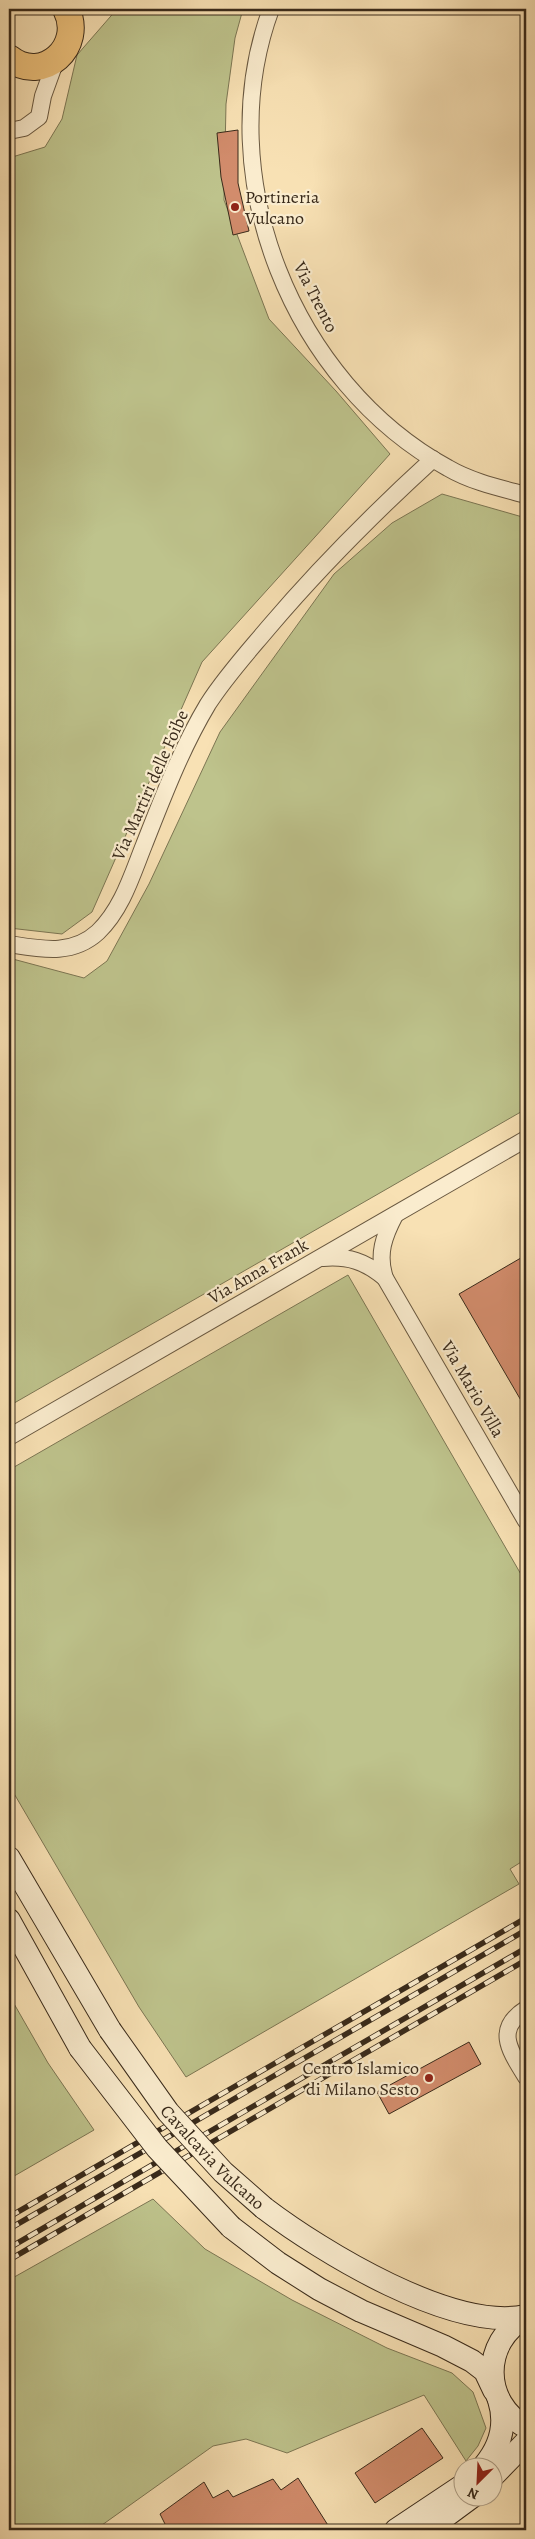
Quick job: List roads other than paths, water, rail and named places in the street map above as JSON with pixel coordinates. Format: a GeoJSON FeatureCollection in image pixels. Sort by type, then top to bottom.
{"type":"FeatureCollection","features":[{"type":"Feature","properties":{"kind":"main road"},"geometry":{"type":"LineString","coordinates":[[24,61],[69,42],[71,13]]}},
{"type":"Feature","properties":{"kind":"main road","name":"Cavalcavia Vulcano"},"geometry":{"type":"LineString","coordinates":[[9,1858],[110,2030],[174,2118],[223,2172],[264,2208],[305,2238],[340,2259],[441,2305],[483,2318],[514,2319],[526,2317]]}},
{"type":"Feature","properties":{"kind":"main road","name":"Cavalcavia Vulcano"},"geometry":{"type":"LineString","coordinates":[[9,1920],[80,2048],[157,2148],[231,2227],[278,2263],[319,2289],[361,2311],[468,2359],[485,2371],[496,2395]]}},
{"type":"Feature","properties":{"kind":"main road"},"geometry":{"type":"LineString","coordinates":[[491,2456],[501,2434],[503,2415],[496,2395],[492,2366],[497,2347],[511,2328],[526,2317]]}},
{"type":"Feature","properties":{"kind":"main road"},"geometry":{"type":"LineString","coordinates":[[496,2395],[510,2415],[526,2427]]}},
{"type":"Feature","properties":{"kind":"main road"},"geometry":{"type":"LineString","coordinates":[[502,2467],[526,2442]]}},
{"type":"Feature","properties":{"kind":"main road"},"geometry":{"type":"LineString","coordinates":[[396,2530],[452,2493]]}},
{"type":"Feature","properties":{"kind":"main road"},"geometry":{"type":"LineString","coordinates":[[427,2530],[459,2506]]}},
{"type":"Feature","properties":{"kind":"street","name":"Via Trento"},"geometry":{"type":"LineString","coordinates":[[271,9],[257,56],[252,98],[252,140],[258,195],[278,269],[292,301],[316,343],[348,388],[387,427],[433,459],[465,477],[526,495]]}},
{"type":"Feature","properties":{"kind":"street"},"geometry":{"type":"LineString","coordinates":[[9,131],[24,128],[39,117],[43,96],[24,61]]}},
{"type":"Feature","properties":{"kind":"street"},"geometry":{"type":"LineString","coordinates":[[24,61],[43,96]]}},
{"type":"Feature","properties":{"kind":"street","name":"Via Martiri delle Foibe"},"geometry":{"type":"LineString","coordinates":[[9,944],[42,950],[63,950],[82,944],[98,931],[121,900],[181,756],[209,704],[229,674],[323,565],[368,518],[433,459]]}},
{"type":"Feature","properties":{"kind":"street","name":"Via Anna Frank"},"geometry":{"type":"LineString","coordinates":[[9,1437],[526,1139]]}},
{"type":"Feature","properties":{"kind":"street","name":"Via Mario Villa"},"geometry":{"type":"LineString","coordinates":[[396,1215],[387,1230],[380,1255],[385,1278],[526,1520]]}},
{"type":"Feature","properties":{"kind":"street","name":"Via Mario Villa"},"geometry":{"type":"LineString","coordinates":[[319,1259],[340,1257],[354,1259],[374,1269],[385,1278]]}},
{"type":"Feature","properties":{"kind":"street"},"geometry":{"type":"LineString","coordinates":[[526,2009],[514,2017],[507,2033],[508,2048],[526,2077]]}},
{"type":"Feature","properties":{"kind":"railway"},"geometry":{"type":"LineString","coordinates":[[9,2217],[526,1918]]}},
{"type":"Feature","properties":{"kind":"railway"},"geometry":{"type":"LineString","coordinates":[[9,2229],[526,1930]]}},
{"type":"Feature","properties":{"kind":"railway"},"geometry":{"type":"LineString","coordinates":[[9,2248],[526,1948]]}},
{"type":"Feature","properties":{"kind":"railway"},"geometry":{"type":"LineString","coordinates":[[9,2260],[526,1960]]}},
{"type":"Feature","properties":{"kind":"place","name":"Portineria Vulcano"},"geometry":{"type":"Point","coordinates":[235,207]}},
{"type":"Feature","properties":{"kind":"place","name":"Centro Islamico di Milano Sesto"},"geometry":{"type":"Point","coordinates":[429,2078]}}]}
